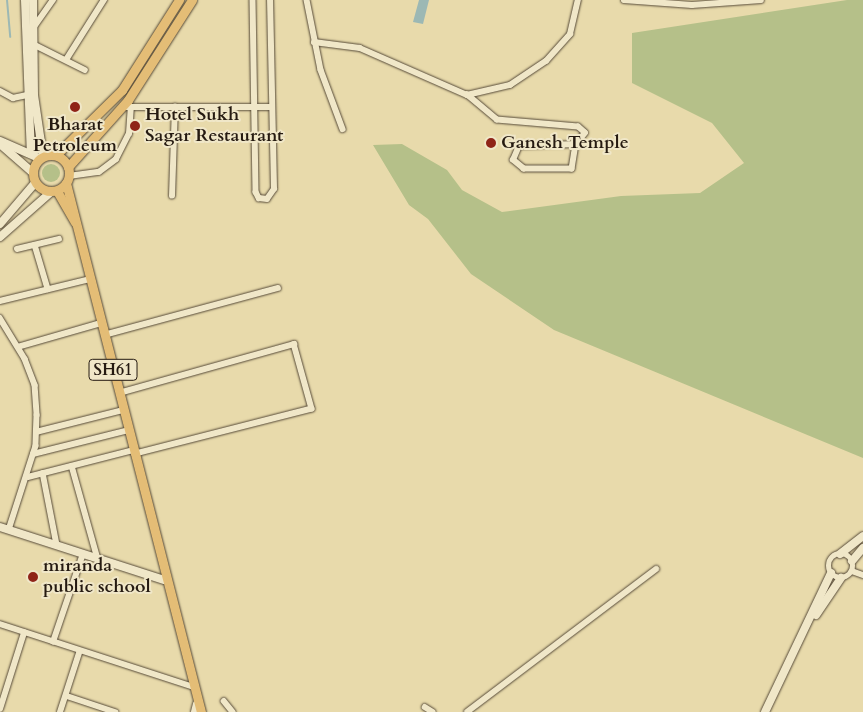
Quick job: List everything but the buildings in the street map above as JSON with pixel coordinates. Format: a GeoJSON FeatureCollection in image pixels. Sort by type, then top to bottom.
{"type":"FeatureCollection","features":[{"type":"Feature","properties":{"kind":"main road"},"geometry":{"type":"LineString","coordinates":[[179,0],[122,90],[56,155],[41,157],[32,172],[35,183],[54,191],[127,107],[192,0]]}},
{"type":"Feature","properties":{"kind":"main road"},"geometry":{"type":"LineString","coordinates":[[56,155],[68,175]]}},
{"type":"Feature","properties":{"kind":"main road","name":"SH61"},"geometry":{"type":"LineString","coordinates":[[68,175],[90,279],[135,452],[164,580],[197,709]]}},
{"type":"Feature","properties":{"kind":"main road","name":"SH61"},"geometry":{"type":"LineString","coordinates":[[54,191],[78,227]]}},
{"type":"Feature","properties":{"kind":"street"},"geometry":{"type":"LineString","coordinates":[[26,0],[26,95],[31,154]]}},
{"type":"Feature","properties":{"kind":"street"},"geometry":{"type":"LineString","coordinates":[[0,143],[41,157],[35,114],[33,0]]}},
{"type":"Feature","properties":{"kind":"street"},"geometry":{"type":"LineString","coordinates":[[34,28],[53,0]]}},
{"type":"Feature","properties":{"kind":"street"},"geometry":{"type":"LineString","coordinates":[[66,60],[104,0]]}},
{"type":"Feature","properties":{"kind":"street"},"geometry":{"type":"LineString","coordinates":[[253,0],[256,192],[259,198],[267,199],[274,189],[270,0]]}},
{"type":"Feature","properties":{"kind":"street"},"geometry":{"type":"LineString","coordinates":[[307,0],[314,42],[343,129]]}},
{"type":"Feature","properties":{"kind":"street"},"geometry":{"type":"LineString","coordinates":[[467,95],[510,85],[546,61],[570,34],[578,0]]}},
{"type":"Feature","properties":{"kind":"street"},"geometry":{"type":"LineString","coordinates":[[624,0],[644,2],[761,0]]}},
{"type":"Feature","properties":{"kind":"street"},"geometry":{"type":"LineString","coordinates":[[314,42],[360,48],[467,95],[497,120],[578,127],[586,136],[576,144],[519,146],[513,160],[524,168],[558,172],[572,169],[576,144]]}},
{"type":"Feature","properties":{"kind":"street"},"geometry":{"type":"LineString","coordinates":[[33,44],[85,70]]}},
{"type":"Feature","properties":{"kind":"street"},"geometry":{"type":"LineString","coordinates":[[0,91],[13,98],[26,95]]}},
{"type":"Feature","properties":{"kind":"street"},"geometry":{"type":"LineString","coordinates":[[68,175],[98,172],[116,159],[129,134],[127,107],[272,107]]}},
{"type":"Feature","properties":{"kind":"street"},"geometry":{"type":"LineString","coordinates":[[172,196],[175,107]]}},
{"type":"Feature","properties":{"kind":"street"},"geometry":{"type":"LineString","coordinates":[[0,143],[32,172]]}},
{"type":"Feature","properties":{"kind":"street"},"geometry":{"type":"LineString","coordinates":[[0,224],[35,183]]}},
{"type":"Feature","properties":{"kind":"street"},"geometry":{"type":"LineString","coordinates":[[0,237],[54,191]]}},
{"type":"Feature","properties":{"kind":"street"},"geometry":{"type":"LineString","coordinates":[[17,249],[59,238]]}},
{"type":"Feature","properties":{"kind":"street"},"geometry":{"type":"LineString","coordinates":[[35,245],[48,289]]}},
{"type":"Feature","properties":{"kind":"street"},"geometry":{"type":"LineString","coordinates":[[0,301],[90,279]]}},
{"type":"Feature","properties":{"kind":"street"},"geometry":{"type":"LineString","coordinates":[[104,335],[278,288]]}},
{"type":"Feature","properties":{"kind":"street"},"geometry":{"type":"LineString","coordinates":[[0,318],[18,347],[35,385],[36,432],[33,454],[28,477],[9,530]]}},
{"type":"Feature","properties":{"kind":"street"},"geometry":{"type":"LineString","coordinates":[[18,347],[101,323]]}},
{"type":"Feature","properties":{"kind":"street"},"geometry":{"type":"LineString","coordinates":[[28,477],[312,409],[294,344],[119,393]]}},
{"type":"Feature","properties":{"kind":"street"},"geometry":{"type":"LineString","coordinates":[[36,432],[123,410]]}},
{"type":"Feature","properties":{"kind":"street"},"geometry":{"type":"LineString","coordinates":[[33,454],[129,430]]}},
{"type":"Feature","properties":{"kind":"street"},"geometry":{"type":"LineString","coordinates":[[72,466],[98,559]]}},
{"type":"Feature","properties":{"kind":"street"},"geometry":{"type":"LineString","coordinates":[[44,473],[57,545]]}},
{"type":"Feature","properties":{"kind":"street"},"geometry":{"type":"LineString","coordinates":[[0,527],[164,580]]}},
{"type":"Feature","properties":{"kind":"street"},"geometry":{"type":"LineString","coordinates":[[765,712],[813,618],[831,573],[830,562],[863,536]]}},
{"type":"Feature","properties":{"kind":"street"},"geometry":{"type":"LineString","coordinates":[[852,571],[852,561],[863,548]]}},
{"type":"Feature","properties":{"kind":"street"},"geometry":{"type":"LineString","coordinates":[[53,642],[82,554]]}},
{"type":"Feature","properties":{"kind":"street"},"geometry":{"type":"LineString","coordinates":[[840,554],[852,561]]}},
{"type":"Feature","properties":{"kind":"street"},"geometry":{"type":"LineString","coordinates":[[467,712],[656,569]]}},
{"type":"Feature","properties":{"kind":"street"},"geometry":{"type":"LineString","coordinates":[[852,571],[863,576]]}},
{"type":"Feature","properties":{"kind":"street"},"geometry":{"type":"LineString","coordinates":[[813,618],[840,578],[852,571]]}},
{"type":"Feature","properties":{"kind":"street"},"geometry":{"type":"LineString","coordinates":[[831,573],[840,578]]}},
{"type":"Feature","properties":{"kind":"street"},"geometry":{"type":"LineString","coordinates":[[0,624],[80,653],[191,686]]}},
{"type":"Feature","properties":{"kind":"street"},"geometry":{"type":"LineString","coordinates":[[0,709],[24,633]]}},
{"type":"Feature","properties":{"kind":"street"},"geometry":{"type":"LineString","coordinates":[[60,712],[80,653]]}},
{"type":"Feature","properties":{"kind":"street"},"geometry":{"type":"LineString","coordinates":[[67,696],[115,712]]}},
{"type":"Feature","properties":{"kind":"street"},"geometry":{"type":"LineString","coordinates":[[224,701],[233,712]]}},
{"type":"Feature","properties":{"kind":"street"},"geometry":{"type":"LineString","coordinates":[[424,707],[433,712]]}},
{"type":"Feature","properties":{"kind":"green space"},"geometry":{"type":"Polygon","coordinates":[[[847,0],[863,0],[863,458],[554,330],[471,274],[428,219],[409,205],[373,145],[402,144],[447,170],[462,190],[502,212],[621,196],[700,193],[744,163],[712,123],[632,83],[632,33],[847,0]]]}},
{"type":"Feature","properties":{"kind":"green space"},"geometry":{"type":"Polygon","coordinates":[[[51,164],[57,167],[60,173],[57,179],[51,182],[45,179],[42,173],[45,167],[51,164]]]}},
{"type":"Feature","properties":{"kind":"water"},"geometry":{"type":"Polygon","coordinates":[[[419,0],[429,0],[423,24],[413,22],[419,0]]]}},
{"type":"Feature","properties":{"kind":"waterway"},"geometry":{"type":"LineString","coordinates":[[7,0],[10,37]]}},
{"type":"Feature","properties":{"kind":"place","name":"Bharat Petroleum"},"geometry":{"type":"Point","coordinates":[75,107]}},
{"type":"Feature","properties":{"kind":"place","name":"Hotel Sukh Sagar Restaurant"},"geometry":{"type":"Point","coordinates":[135,126]}},
{"type":"Feature","properties":{"kind":"place","name":"Ganesh Temple"},"geometry":{"type":"Point","coordinates":[491,143]}},
{"type":"Feature","properties":{"kind":"place","name":"miranda public school"},"geometry":{"type":"Point","coordinates":[33,577]}}]}
